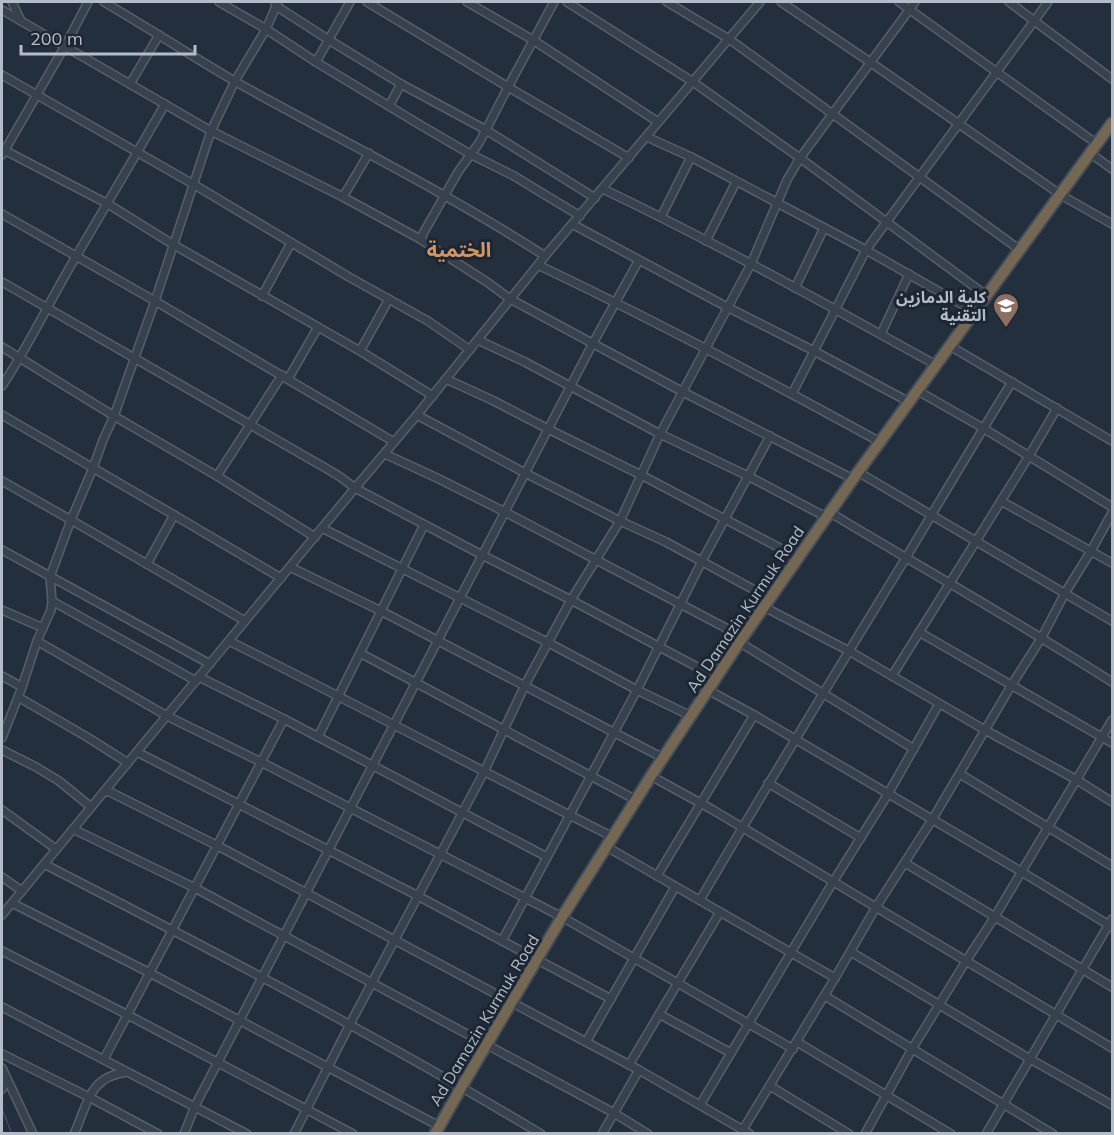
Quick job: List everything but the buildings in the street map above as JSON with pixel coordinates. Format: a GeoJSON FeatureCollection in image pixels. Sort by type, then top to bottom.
{"type":"FeatureCollection","features":[{"type":"Feature","properties":{"kind":"highway","name":"Ad Damazin Kurmuk Road"},"geometry":{"type":"LineString","coordinates":[[437,1131],[562,917],[716,677],[855,475],[1113,123]]}},
{"type":"Feature","properties":{"kind":"street"},"geometry":{"type":"LineString","coordinates":[[12,2],[21,21]]}},
{"type":"Feature","properties":{"kind":"street"},"geometry":{"type":"LineString","coordinates":[[88,2],[65,46],[2,152],[108,204],[433,396]]}},
{"type":"Feature","properties":{"kind":"street"},"geometry":{"type":"LineString","coordinates":[[104,2],[235,81],[446,195],[545,256]]}},
{"type":"Feature","properties":{"kind":"street"},"geometry":{"type":"LineString","coordinates":[[219,2],[388,106],[514,176],[580,216]]}},
{"type":"Feature","properties":{"kind":"street"},"geometry":{"type":"LineString","coordinates":[[316,62],[350,2]]}},
{"type":"Feature","properties":{"kind":"street"},"geometry":{"type":"LineString","coordinates":[[367,2],[629,158]]}},
{"type":"Feature","properties":{"kind":"street"},"geometry":{"type":"LineString","coordinates":[[467,2],[533,40],[658,122]]}},
{"type":"Feature","properties":{"kind":"street"},"geometry":{"type":"LineString","coordinates":[[420,239],[458,172],[479,143],[554,2]]}},
{"type":"Feature","properties":{"kind":"street"},"geometry":{"type":"LineString","coordinates":[[567,2],[693,82],[987,296]]}},
{"type":"Feature","properties":{"kind":"street"},"geometry":{"type":"LineString","coordinates":[[667,2],[729,39],[1020,250]]}},
{"type":"Feature","properties":{"kind":"street"},"geometry":{"type":"LineString","coordinates":[[2,915],[433,396],[545,256],[760,2]]}},
{"type":"Feature","properties":{"kind":"street"},"geometry":{"type":"LineString","coordinates":[[781,2],[1061,195],[1113,224]]}},
{"type":"Feature","properties":{"kind":"street"},"geometry":{"type":"LineString","coordinates":[[899,2],[1097,144]]}},
{"type":"Feature","properties":{"kind":"street"},"geometry":{"type":"LineString","coordinates":[[294,1134],[463,813],[525,685],[571,600],[620,521],[660,434],[751,264],[787,180],[832,113],[915,2]]}},
{"type":"Feature","properties":{"kind":"street"},"geometry":{"type":"LineString","coordinates":[[1010,2],[1113,79]]}},
{"type":"Feature","properties":{"kind":"street"},"geometry":{"type":"LineString","coordinates":[[792,393],[866,250],[1048,2]]}},
{"type":"Feature","properties":{"kind":"street"},"geometry":{"type":"LineString","coordinates":[[2,738],[37,641],[51,610],[51,577],[135,358],[211,131],[235,81],[266,29],[276,3],[328,40],[401,84],[486,130],[596,198]]}},
{"type":"Feature","properties":{"kind":"street"},"geometry":{"type":"LineString","coordinates":[[2,10],[211,131],[343,196],[420,239],[510,299],[683,392],[932,515],[1113,621]]}},
{"type":"Feature","properties":{"kind":"street"},"geometry":{"type":"LineString","coordinates":[[130,84],[159,35]]}},
{"type":"Feature","properties":{"kind":"street"},"geometry":{"type":"LineString","coordinates":[[2,75],[428,321],[470,350]]}},
{"type":"Feature","properties":{"kind":"street"},"geometry":{"type":"LineString","coordinates":[[388,106],[401,84]]}},
{"type":"Feature","properties":{"kind":"street"},"geometry":{"type":"LineString","coordinates":[[2,386],[165,104]]}},
{"type":"Feature","properties":{"kind":"street"},"geometry":{"type":"LineString","coordinates":[[647,137],[691,157],[866,250],[975,312]]}},
{"type":"Feature","properties":{"kind":"street"},"geometry":{"type":"LineString","coordinates":[[343,196],[369,153]]}},
{"type":"Feature","properties":{"kind":"street"},"geometry":{"type":"LineString","coordinates":[[1090,153],[1113,170]]}},
{"type":"Feature","properties":{"kind":"street"},"geometry":{"type":"LineString","coordinates":[[661,217],[691,157]]}},
{"type":"Feature","properties":{"kind":"street"},"geometry":{"type":"LineString","coordinates":[[706,241],[736,182]]}},
{"type":"Feature","properties":{"kind":"street"},"geometry":{"type":"LineString","coordinates":[[603,189],[751,264],[936,365]]}},
{"type":"Feature","properties":{"kind":"street"},"geometry":{"type":"LineString","coordinates":[[2,214],[394,442]]}},
{"type":"Feature","properties":{"kind":"street"},"geometry":{"type":"LineString","coordinates":[[572,224],[909,402]]}},
{"type":"Feature","properties":{"kind":"street"},"geometry":{"type":"LineString","coordinates":[[795,288],[824,228]]}},
{"type":"Feature","properties":{"kind":"street"},"geometry":{"type":"LineString","coordinates":[[262,296],[291,243]]}},
{"type":"Feature","properties":{"kind":"street"},"geometry":{"type":"LineString","coordinates":[[184,1134],[195,1106],[372,765],[593,343],[639,260]]}},
{"type":"Feature","properties":{"kind":"street"},"geometry":{"type":"LineString","coordinates":[[538,266],[616,302],[792,393],[880,442]]}},
{"type":"Feature","properties":{"kind":"street"},"geometry":{"type":"LineString","coordinates":[[881,334],[909,274]]}},
{"type":"Feature","properties":{"kind":"street"},"geometry":{"type":"LineString","coordinates":[[2,282],[250,424],[339,476],[355,488],[716,677]]}},
{"type":"Feature","properties":{"kind":"street"},"geometry":{"type":"LineString","coordinates":[[360,351],[389,299]]}},
{"type":"Feature","properties":{"kind":"street"},"geometry":{"type":"LineString","coordinates":[[217,476],[250,424],[318,327]]}},
{"type":"Feature","properties":{"kind":"street"},"geometry":{"type":"LineString","coordinates":[[478,340],[525,362],[660,434],[828,514],[1042,637],[1113,682]]}},
{"type":"Feature","properties":{"kind":"street"},"geometry":{"type":"LineString","coordinates":[[950,346],[1113,441]]}},
{"type":"Feature","properties":{"kind":"street"},"geometry":{"type":"LineString","coordinates":[[2,347],[315,537]]}},
{"type":"Feature","properties":{"kind":"street"},"geometry":{"type":"LineString","coordinates":[[446,379],[641,475],[797,557]]}},
{"type":"Feature","properties":{"kind":"street"},"geometry":{"type":"LineString","coordinates":[[700,900],[794,739],[1012,382]]}},
{"type":"Feature","properties":{"kind":"street"},"geometry":{"type":"LineString","coordinates":[[918,391],[1113,507]]}},
{"type":"Feature","properties":{"kind":"street"},"geometry":{"type":"LineString","coordinates":[[892,676],[1057,408]]}},
{"type":"Feature","properties":{"kind":"street"},"geometry":{"type":"LineString","coordinates":[[2,415],[280,578]]}},
{"type":"Feature","properties":{"kind":"street"},"geometry":{"type":"LineString","coordinates":[[417,415],[525,473],[702,561],[766,603],[1113,802]]}},
{"type":"Feature","properties":{"kind":"street"},"geometry":{"type":"LineString","coordinates":[[502,941],[770,436]]}},
{"type":"Feature","properties":{"kind":"street"},"geometry":{"type":"LineString","coordinates":[[385,454],[505,512],[681,604],[914,749]]}},
{"type":"Feature","properties":{"kind":"street"},"geometry":{"type":"LineString","coordinates":[[2,481],[245,621]]}},
{"type":"Feature","properties":{"kind":"street"},"geometry":{"type":"LineString","coordinates":[[1001,501],[1113,563]]}},
{"type":"Feature","properties":{"kind":"street"},"geometry":{"type":"LineString","coordinates":[[104,792],[110,792],[306,893],[639,1070],[745,1132],[876,908],[1042,637],[1065,593],[1113,513]]}},
{"type":"Feature","properties":{"kind":"street"},"geometry":{"type":"LineString","coordinates":[[147,564],[174,515]]}},
{"type":"Feature","properties":{"kind":"street"},"geometry":{"type":"LineString","coordinates":[[318,736],[424,525]]}},
{"type":"Feature","properties":{"kind":"street"},"geometry":{"type":"LineString","coordinates":[[322,528],[691,716]]}},
{"type":"Feature","properties":{"kind":"street"},"geometry":{"type":"LineString","coordinates":[[2,550],[210,664]]}},
{"type":"Feature","properties":{"kind":"street"},"geometry":{"type":"LineString","coordinates":[[290,567],[438,640],[663,758]]}},
{"type":"Feature","properties":{"kind":"street"},"geometry":{"type":"LineString","coordinates":[[52,602],[197,679],[318,736],[547,857]]}},
{"type":"Feature","properties":{"kind":"street"},"geometry":{"type":"LineString","coordinates":[[2,610],[43,628]]}},
{"type":"Feature","properties":{"kind":"street"},"geometry":{"type":"LineString","coordinates":[[920,632],[1011,686],[1113,742]]}},
{"type":"Feature","properties":{"kind":"street"},"geometry":{"type":"LineString","coordinates":[[37,641],[167,716],[562,917],[748,1023],[795,1045],[887,1095],[951,1134]]}},
{"type":"Feature","properties":{"kind":"street"},"geometry":{"type":"LineString","coordinates":[[229,641],[339,695],[613,837]]}},
{"type":"Feature","properties":{"kind":"street"},"geometry":{"type":"LineString","coordinates":[[360,653],[636,800]]}},
{"type":"Feature","properties":{"kind":"street"},"geometry":{"type":"LineString","coordinates":[[2,676],[22,687]]}},
{"type":"Feature","properties":{"kind":"street"},"geometry":{"type":"LineString","coordinates":[[708,690],[1111,924],[986,1134]]}},
{"type":"Feature","properties":{"kind":"street"},"geometry":{"type":"LineString","coordinates":[[18,697],[128,764]]}},
{"type":"Feature","properties":{"kind":"street"},"geometry":{"type":"LineString","coordinates":[[700,1105],[888,794],[939,704]]}},
{"type":"Feature","properties":{"kind":"street"},"geometry":{"type":"LineString","coordinates":[[657,876],[754,715]]}},
{"type":"Feature","properties":{"kind":"street"},"geometry":{"type":"LineString","coordinates":[[104,1059],[284,719]]}},
{"type":"Feature","properties":{"kind":"street"},"geometry":{"type":"LineString","coordinates":[[865,1134],[912,1049],[995,917],[1113,720]]}},
{"type":"Feature","properties":{"kind":"street"},"geometry":{"type":"LineString","coordinates":[[2,750],[59,781],[91,807]]}},
{"type":"Feature","properties":{"kind":"street"},"geometry":{"type":"LineString","coordinates":[[136,752],[611,999]]}},
{"type":"Feature","properties":{"kind":"street"},"geometry":{"type":"LineString","coordinates":[[960,774],[1113,866]]}},
{"type":"Feature","properties":{"kind":"street"},"geometry":{"type":"LineString","coordinates":[[651,776],[701,803],[1113,1048]]}},
{"type":"Feature","properties":{"kind":"street"},"geometry":{"type":"LineString","coordinates":[[768,783],[861,838]]}},
{"type":"Feature","properties":{"kind":"street"},"geometry":{"type":"LineString","coordinates":[[2,810],[56,849]]}},
{"type":"Feature","properties":{"kind":"street"},"geometry":{"type":"LineString","coordinates":[[73,829],[195,888],[614,1113],[648,1134]]}},
{"type":"Feature","properties":{"kind":"street"},"geometry":{"type":"LineString","coordinates":[[607,847],[836,978]]}},
{"type":"Feature","properties":{"kind":"street"},"geometry":{"type":"LineString","coordinates":[[904,863],[1113,987]]}},
{"type":"Feature","properties":{"kind":"street"},"geometry":{"type":"LineString","coordinates":[[44,864],[350,1024],[462,1086],[541,1134]]}},
{"type":"Feature","properties":{"kind":"street"},"geometry":{"type":"LineString","coordinates":[[2,877],[22,891]]}},
{"type":"Feature","properties":{"kind":"street"},"geometry":{"type":"LineString","coordinates":[[586,1042],[675,887]]}},
{"type":"Feature","properties":{"kind":"street"},"geometry":{"type":"LineString","coordinates":[[12,903],[328,1066],[437,1131]]}},
{"type":"Feature","properties":{"kind":"street"},"geometry":{"type":"LineString","coordinates":[[629,1065],[720,912]]}},
{"type":"Feature","properties":{"kind":"street"},"geometry":{"type":"LineString","coordinates":[[2,951],[353,1134]]}},
{"type":"Feature","properties":{"kind":"street"},"geometry":{"type":"LineString","coordinates":[[851,952],[1030,1059],[1113,1105]]}},
{"type":"Feature","properties":{"kind":"street"},"geometry":{"type":"LineString","coordinates":[[825,996],[1053,1134]]}},
{"type":"Feature","properties":{"kind":"street"},"geometry":{"type":"LineString","coordinates":[[2,1007],[247,1134]]}},
{"type":"Feature","properties":{"kind":"street"},"geometry":{"type":"LineString","coordinates":[[659,1014],[731,1053]]}},
{"type":"Feature","properties":{"kind":"street"},"geometry":{"type":"LineString","coordinates":[[2,1054],[158,1134]]}},
{"type":"Feature","properties":{"kind":"street"},"geometry":{"type":"LineString","coordinates":[[2,1068],[33,1134]]}},
{"type":"Feature","properties":{"kind":"street"},"geometry":{"type":"LineString","coordinates":[[602,1134],[639,1070]]}},
{"type":"Feature","properties":{"kind":"street"},"geometry":{"type":"LineString","coordinates":[[75,1133],[89,1097],[99,1083],[108,1077],[128,1072]]}},
{"type":"Feature","properties":{"kind":"street"},"geometry":{"type":"LineString","coordinates":[[2,1089],[7,1078]]}},
{"type":"Feature","properties":{"kind":"street"},"geometry":{"type":"LineString","coordinates":[[770,1086],[849,1134]]}},
{"type":"Feature","properties":{"kind":"waterway"},"geometry":{"type":"LineString","coordinates":[[2,1109],[12,1134]]}},
{"type":"Feature","properties":{"kind":"place","name":"كلية الدمازين التقنية"},"geometry":{"type":"Point","coordinates":[1006,329]}},
{"type":"Feature","properties":{"kind":"district","name":"الختمية"},"geometry":{"type":"Point","coordinates":[459,250]}}]}
